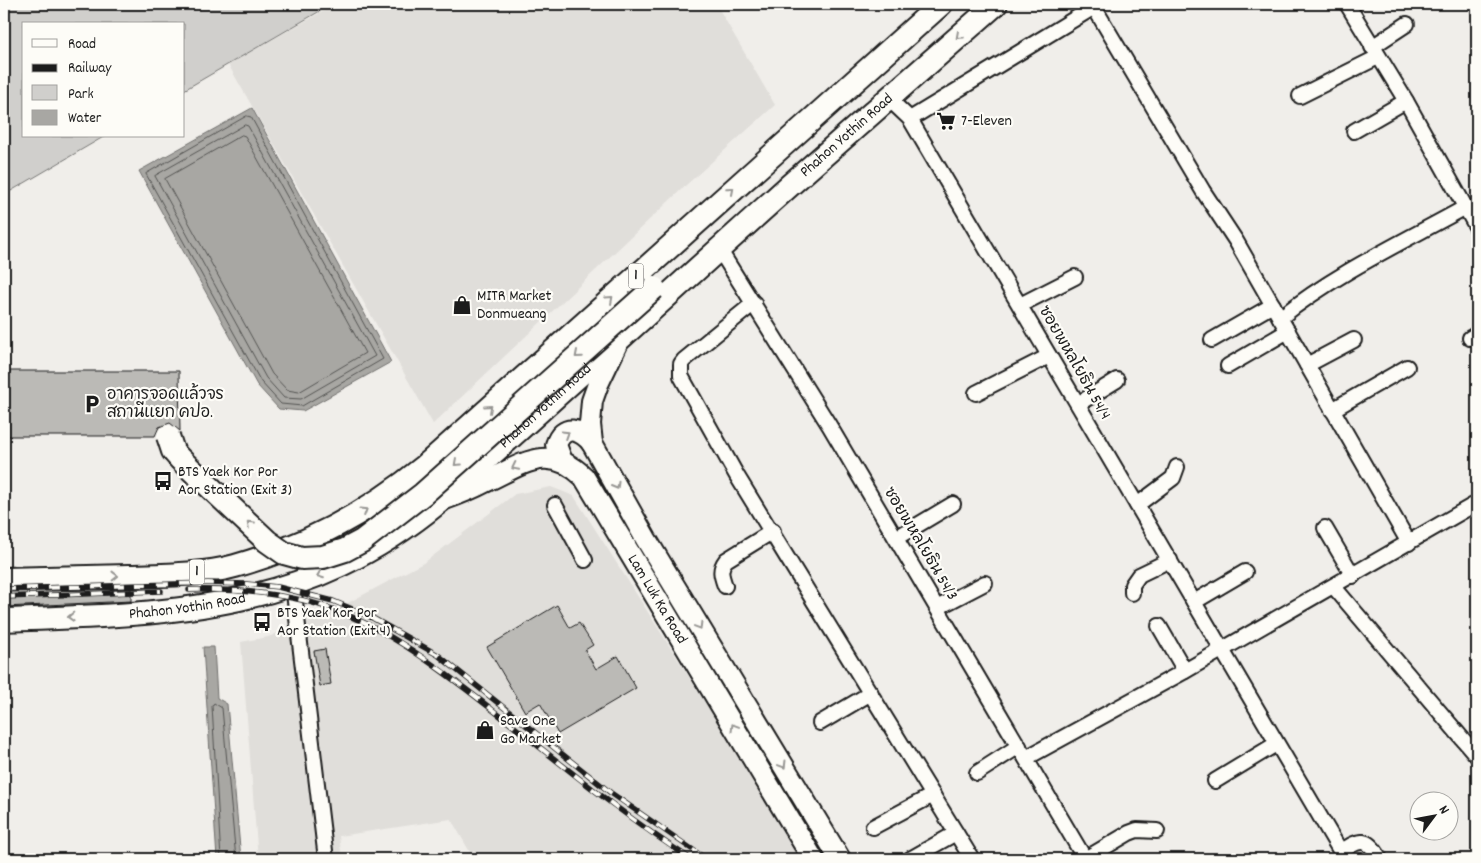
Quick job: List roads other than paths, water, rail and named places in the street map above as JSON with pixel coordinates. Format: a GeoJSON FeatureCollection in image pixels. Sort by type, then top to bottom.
{"type":"FeatureCollection","features":[{"type":"Feature","properties":{"kind":"main road","name":"Phahon Yothin Road"},"geometry":{"type":"LineString","coordinates":[[4,579],[169,575],[234,567],[321,534],[378,503],[425,466],[941,4]]}},
{"type":"Feature","properties":{"kind":"main road","name":"Phahon Yothin Road"},"geometry":{"type":"LineString","coordinates":[[4,620],[140,614],[220,604],[293,585],[364,554],[397,535],[439,502],[719,249],[996,4]]}},
{"type":"Feature","properties":{"kind":"main road"},"geometry":{"type":"LineString","coordinates":[[868,68],[889,99]]}},
{"type":"Feature","properties":{"kind":"main road"},"geometry":{"type":"LineString","coordinates":[[168,436],[173,451],[266,541],[284,553],[302,558],[323,557],[345,550],[362,541],[422,494],[709,241],[763,210]]}},
{"type":"Feature","properties":{"kind":"main road","name":"Lam Luk Ka Road"},"geometry":{"type":"LineString","coordinates":[[618,342],[598,384],[592,402],[590,424],[592,443],[646,539],[840,859]]}},
{"type":"Feature","properties":{"kind":"main road"},"geometry":{"type":"LineString","coordinates":[[562,461],[556,445],[563,434],[573,430],[580,431],[592,443]]}},
{"type":"Feature","properties":{"kind":"main road"},"geometry":{"type":"LineString","coordinates":[[439,502],[531,460],[544,458],[562,461]]}},
{"type":"Feature","properties":{"kind":"main road","name":"Lam Luk Ka Road"},"geometry":{"type":"LineString","coordinates":[[562,461],[575,468],[584,477],[813,859]]}},
{"type":"Feature","properties":{"kind":"street"},"geometry":{"type":"LineString","coordinates":[[1347,4],[1406,102],[1477,228]]}},
{"type":"Feature","properties":{"kind":"street"},"geometry":{"type":"LineString","coordinates":[[910,119],[1096,5],[1288,331],[1409,543]]}},
{"type":"Feature","properties":{"kind":"street"},"geometry":{"type":"LineString","coordinates":[[1300,96],[1375,52],[1407,24]]}},
{"type":"Feature","properties":{"kind":"street","name":"ซอยพหลโยธิน 54/4"},"geometry":{"type":"LineString","coordinates":[[889,99],[910,119],[1343,856]]}},
{"type":"Feature","properties":{"kind":"street"},"geometry":{"type":"LineString","coordinates":[[1354,131],[1406,102]]}},
{"type":"Feature","properties":{"kind":"street"},"geometry":{"type":"LineString","coordinates":[[1212,340],[1276,312],[1466,207]]}},
{"type":"Feature","properties":{"kind":"street","name":"ซอยพหลโยธิน 54/3"},"geometry":{"type":"LineString","coordinates":[[719,249],[754,303],[896,538],[1085,859]]}},
{"type":"Feature","properties":{"kind":"street"},"geometry":{"type":"LineString","coordinates":[[1020,305],[1075,277]]}},
{"type":"Feature","properties":{"kind":"street"},"geometry":{"type":"LineString","coordinates":[[754,303],[684,360],[680,370],[684,384],[738,476],[972,859]]}},
{"type":"Feature","properties":{"kind":"street"},"geometry":{"type":"LineString","coordinates":[[1228,366],[1288,331]]}},
{"type":"Feature","properties":{"kind":"street"},"geometry":{"type":"LineString","coordinates":[[1307,365],[1354,340]]}},
{"type":"Feature","properties":{"kind":"street"},"geometry":{"type":"LineString","coordinates":[[976,393],[1049,356]]}},
{"type":"Feature","properties":{"kind":"street"},"geometry":{"type":"LineString","coordinates":[[1332,410],[1407,367]]}},
{"type":"Feature","properties":{"kind":"street"},"geometry":{"type":"LineString","coordinates":[[1078,404],[1117,380]]}},
{"type":"Feature","properties":{"kind":"street"},"geometry":{"type":"LineString","coordinates":[[1137,505],[1173,478],[1176,467]]}},
{"type":"Feature","properties":{"kind":"street"},"geometry":{"type":"LineString","coordinates":[[977,773],[1185,671],[1477,503]]}},
{"type":"Feature","properties":{"kind":"street"},"geometry":{"type":"LineString","coordinates":[[896,538],[953,504]]}},
{"type":"Feature","properties":{"kind":"street"},"geometry":{"type":"LineString","coordinates":[[555,505],[585,560]]}},
{"type":"Feature","properties":{"kind":"street"},"geometry":{"type":"LineString","coordinates":[[1325,528],[1353,576]]}},
{"type":"Feature","properties":{"kind":"street"},"geometry":{"type":"LineString","coordinates":[[725,586],[721,566],[726,560],[773,531]]}},
{"type":"Feature","properties":{"kind":"street"},"geometry":{"type":"LineString","coordinates":[[1132,593],[1132,585],[1139,575],[1170,560]]}},
{"type":"Feature","properties":{"kind":"street"},"geometry":{"type":"LineString","coordinates":[[1194,602],[1245,572]]}},
{"type":"Feature","properties":{"kind":"street"},"geometry":{"type":"LineString","coordinates":[[937,608],[985,583]]}},
{"type":"Feature","properties":{"kind":"street"},"geometry":{"type":"LineString","coordinates":[[293,585],[326,859]]}},
{"type":"Feature","properties":{"kind":"street"},"geometry":{"type":"LineString","coordinates":[[1334,587],[1477,756]]}},
{"type":"Feature","properties":{"kind":"street"},"geometry":{"type":"LineString","coordinates":[[1159,626],[1185,671]]}},
{"type":"Feature","properties":{"kind":"street"},"geometry":{"type":"LineString","coordinates":[[820,723],[871,693]]}},
{"type":"Feature","properties":{"kind":"street"},"geometry":{"type":"LineString","coordinates":[[1215,781],[1276,744]]}},
{"type":"Feature","properties":{"kind":"street"},"geometry":{"type":"LineString","coordinates":[[873,827],[932,795]]}},
{"type":"Feature","properties":{"kind":"street"},"geometry":{"type":"LineString","coordinates":[[1085,859],[1129,833],[1138,830],[1157,830]]}},
{"type":"Feature","properties":{"kind":"street"},"geometry":{"type":"LineString","coordinates":[[910,859],[956,834]]}},
{"type":"Feature","properties":{"kind":"street"},"geometry":{"type":"LineString","coordinates":[[1343,856],[1358,842],[1366,842],[1374,848],[1380,859]]}},
{"type":"Feature","properties":{"kind":"water"},"geometry":{"type":"Polygon","coordinates":[[[252,108],[391,362],[303,411],[279,409],[257,385],[139,171],[252,108]]]}},
{"type":"Feature","properties":{"kind":"water"},"geometry":{"type":"Polygon","coordinates":[[[203,647],[214,647],[217,698],[227,704],[241,859],[217,859],[203,647]]]}},
{"type":"Feature","properties":{"kind":"railway"},"geometry":{"type":"LineString","coordinates":[[4,589],[208,583],[247,584],[278,587],[333,601],[369,616],[438,655],[611,793],[706,859]]}},
{"type":"Feature","properties":{"kind":"railway"},"geometry":{"type":"LineString","coordinates":[[189,590],[248,592],[306,601],[334,610],[385,634],[434,665],[619,809],[691,859]]}},
{"type":"Feature","properties":{"kind":"railway"},"geometry":{"type":"LineString","coordinates":[[4,597],[161,591]]}},
{"type":"Feature","properties":{"kind":"place","name":"7-Eleven"},"geometry":{"type":"Point","coordinates":[946,121]}},
{"type":"Feature","properties":{"kind":"place","name":"MITR Market Donmueang"},"geometry":{"type":"Point","coordinates":[462,305]}},
{"type":"Feature","properties":{"kind":"place","name":"อาคารจอดแล้วจร สถานีแยก คปอ."},"geometry":{"type":"Point","coordinates":[92,404]}},
{"type":"Feature","properties":{"kind":"place","name":"BTS Yaek Kor Por Aor Station (Exit 3)"},"geometry":{"type":"Point","coordinates":[163,481]}},
{"type":"Feature","properties":{"kind":"place","name":"BTS Yaek Kor Por Aor Station (Exit 4)"},"geometry":{"type":"Point","coordinates":[262,622]}},
{"type":"Feature","properties":{"kind":"place","name":"Save One Go Market"},"geometry":{"type":"Point","coordinates":[485,730]}}]}
